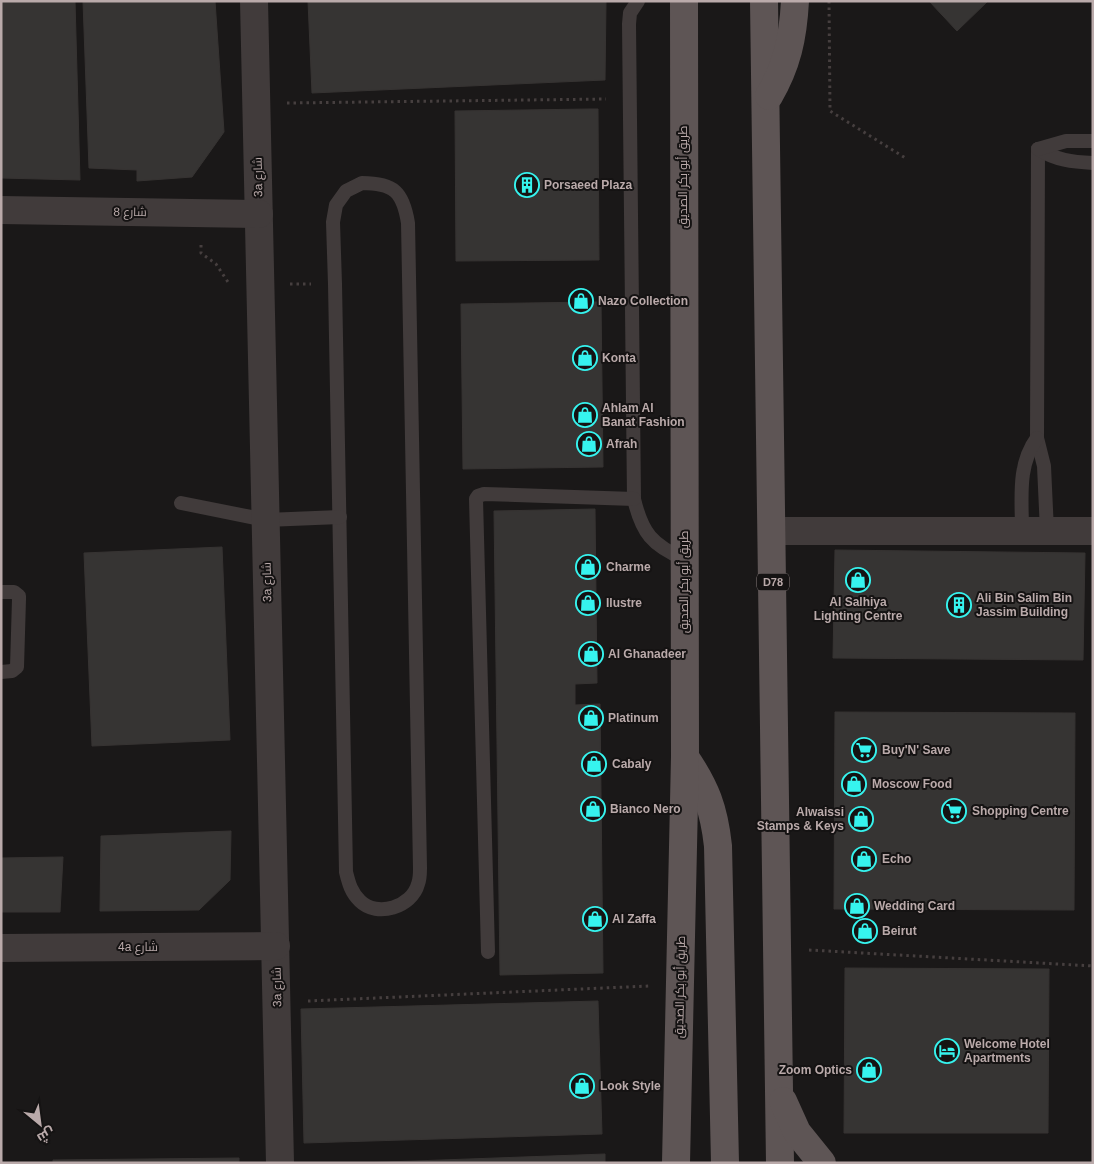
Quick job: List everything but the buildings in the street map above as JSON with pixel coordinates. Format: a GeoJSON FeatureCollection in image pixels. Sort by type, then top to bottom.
{"type":"FeatureCollection","features":[{"type":"Feature","properties":{"kind":"main road","name":"طريق أبو بكر الصديق"},"geometry":{"type":"LineString","coordinates":[[676,1163],[685,757],[684,1]]}},
{"type":"Feature","properties":{"kind":"main road","name":"D78"},"geometry":{"type":"LineString","coordinates":[[764,1],[767,100],[780,1163]]}},
{"type":"Feature","properties":{"kind":"main road"},"geometry":{"type":"LineString","coordinates":[[767,100],[780,77],[788,53],[794,28],[795,1]]}},
{"type":"Feature","properties":{"kind":"main road"},"geometry":{"type":"LineString","coordinates":[[685,757],[699,777],[709,799],[716,822],[725,1163]]}},
{"type":"Feature","properties":{"kind":"main road"},"geometry":{"type":"LineString","coordinates":[[779,1091],[797,1132],[822,1163]]}},
{"type":"Feature","properties":{"kind":"street","name":"3a شارع"},"geometry":{"type":"LineString","coordinates":[[254,1],[280,1163]]}},
{"type":"Feature","properties":{"kind":"street","name":"شارع 8"},"geometry":{"type":"LineString","coordinates":[[1,210],[259,214]]}},
{"type":"Feature","properties":{"kind":"street"},"geometry":{"type":"LineString","coordinates":[[772,531],[1093,531]]}},
{"type":"Feature","properties":{"kind":"street","name":"4a شارع"},"geometry":{"type":"LineString","coordinates":[[1,948],[276,946]]}},
{"type":"Feature","properties":{"kind":"lane"},"geometry":{"type":"LineString","coordinates":[[638,1],[630,13],[629,24],[634,498],[639,519],[649,537],[665,551],[684,559]]}},
{"type":"Feature","properties":{"kind":"lane"},"geometry":{"type":"LineString","coordinates":[[1038,149],[1066,141],[1093,140]]}},
{"type":"Feature","properties":{"kind":"lane"},"geometry":{"type":"LineString","coordinates":[[1038,149],[1066,161],[1093,163]]}},
{"type":"Feature","properties":{"kind":"lane"},"geometry":{"type":"LineString","coordinates":[[1034,531],[1044,466],[1036,438],[1038,149]]}},
{"type":"Feature","properties":{"kind":"lane"},"geometry":{"type":"LineString","coordinates":[[380,183],[395,192],[405,206],[408,223],[420,818],[418,885],[409,900],[394,908],[377,909],[361,902],[350,889],[346,872],[340,517],[333,222],[336,205],[346,191],[362,184],[380,183]]}},
{"type":"Feature","properties":{"kind":"lane"},"geometry":{"type":"LineString","coordinates":[[1034,531],[1022,476],[1026,456],[1036,438]]}},
{"type":"Feature","properties":{"kind":"lane"},"geometry":{"type":"LineString","coordinates":[[488,952],[476,499],[484,494],[634,498]]}},
{"type":"Feature","properties":{"kind":"lane"},"geometry":{"type":"LineString","coordinates":[[181,503],[266,520],[340,517]]}},
{"type":"Feature","properties":{"kind":"lane"},"geometry":{"type":"LineString","coordinates":[[1,592],[14,592],[19,596],[17,667],[12,671],[1,672]]}},
{"type":"Feature","properties":{"kind":"path"},"geometry":{"type":"LineString","coordinates":[[829,1],[830,112],[908,159]]}},
{"type":"Feature","properties":{"kind":"path"},"geometry":{"type":"LineString","coordinates":[[257,104],[630,99]]}},
{"type":"Feature","properties":{"kind":"path"},"geometry":{"type":"LineString","coordinates":[[777,948],[1093,966]]}},
{"type":"Feature","properties":{"kind":"path"},"geometry":{"type":"LineString","coordinates":[[277,1002],[680,984]]}},
{"type":"Feature","properties":{"kind":"place","name":"Porsaeed Plaza"},"geometry":{"type":"Point","coordinates":[527,185]}},
{"type":"Feature","properties":{"kind":"place","name":"Nazo Collection"},"geometry":{"type":"Point","coordinates":[581,301]}},
{"type":"Feature","properties":{"kind":"place","name":"Konta"},"geometry":{"type":"Point","coordinates":[585,358]}},
{"type":"Feature","properties":{"kind":"place","name":"Ahlam Al Banat Fashion"},"geometry":{"type":"Point","coordinates":[585,415]}},
{"type":"Feature","properties":{"kind":"place","name":"Afrah"},"geometry":{"type":"Point","coordinates":[589,444]}},
{"type":"Feature","properties":{"kind":"place","name":"Charme"},"geometry":{"type":"Point","coordinates":[588,567]}},
{"type":"Feature","properties":{"kind":"place","name":"Al Salhiya Lighting Centre"},"geometry":{"type":"Point","coordinates":[858,580]}},
{"type":"Feature","properties":{"kind":"place","name":"Ilustre"},"geometry":{"type":"Point","coordinates":[588,603]}},
{"type":"Feature","properties":{"kind":"place","name":"Ali Bin Salim Bin Jassim Building"},"geometry":{"type":"Point","coordinates":[959,605]}},
{"type":"Feature","properties":{"kind":"place","name":"Al Ghanadeer"},"geometry":{"type":"Point","coordinates":[591,654]}},
{"type":"Feature","properties":{"kind":"place","name":"Platinum"},"geometry":{"type":"Point","coordinates":[591,718]}},
{"type":"Feature","properties":{"kind":"place","name":"Buy'N' Save"},"geometry":{"type":"Point","coordinates":[864,750]}},
{"type":"Feature","properties":{"kind":"place","name":"Cabaly"},"geometry":{"type":"Point","coordinates":[594,764]}},
{"type":"Feature","properties":{"kind":"place","name":"Moscow Food"},"geometry":{"type":"Point","coordinates":[854,784]}},
{"type":"Feature","properties":{"kind":"place","name":"Bianco Nero"},"geometry":{"type":"Point","coordinates":[593,809]}},
{"type":"Feature","properties":{"kind":"place","name":"Shopping Centre"},"geometry":{"type":"Point","coordinates":[954,811]}},
{"type":"Feature","properties":{"kind":"place","name":"Alwaissi Stamps & Keys"},"geometry":{"type":"Point","coordinates":[861,819]}},
{"type":"Feature","properties":{"kind":"place","name":"Echo"},"geometry":{"type":"Point","coordinates":[864,859]}},
{"type":"Feature","properties":{"kind":"place","name":"Wedding Card"},"geometry":{"type":"Point","coordinates":[857,906]}},
{"type":"Feature","properties":{"kind":"place","name":"Al Zaffa"},"geometry":{"type":"Point","coordinates":[595,919]}},
{"type":"Feature","properties":{"kind":"place","name":"Beirut"},"geometry":{"type":"Point","coordinates":[865,931]}},
{"type":"Feature","properties":{"kind":"place","name":"Welcome Hotel Apartments"},"geometry":{"type":"Point","coordinates":[947,1051]}},
{"type":"Feature","properties":{"kind":"place","name":"Zoom Optics"},"geometry":{"type":"Point","coordinates":[869,1070]}},
{"type":"Feature","properties":{"kind":"place","name":"Look Style"},"geometry":{"type":"Point","coordinates":[582,1086]}}]}
